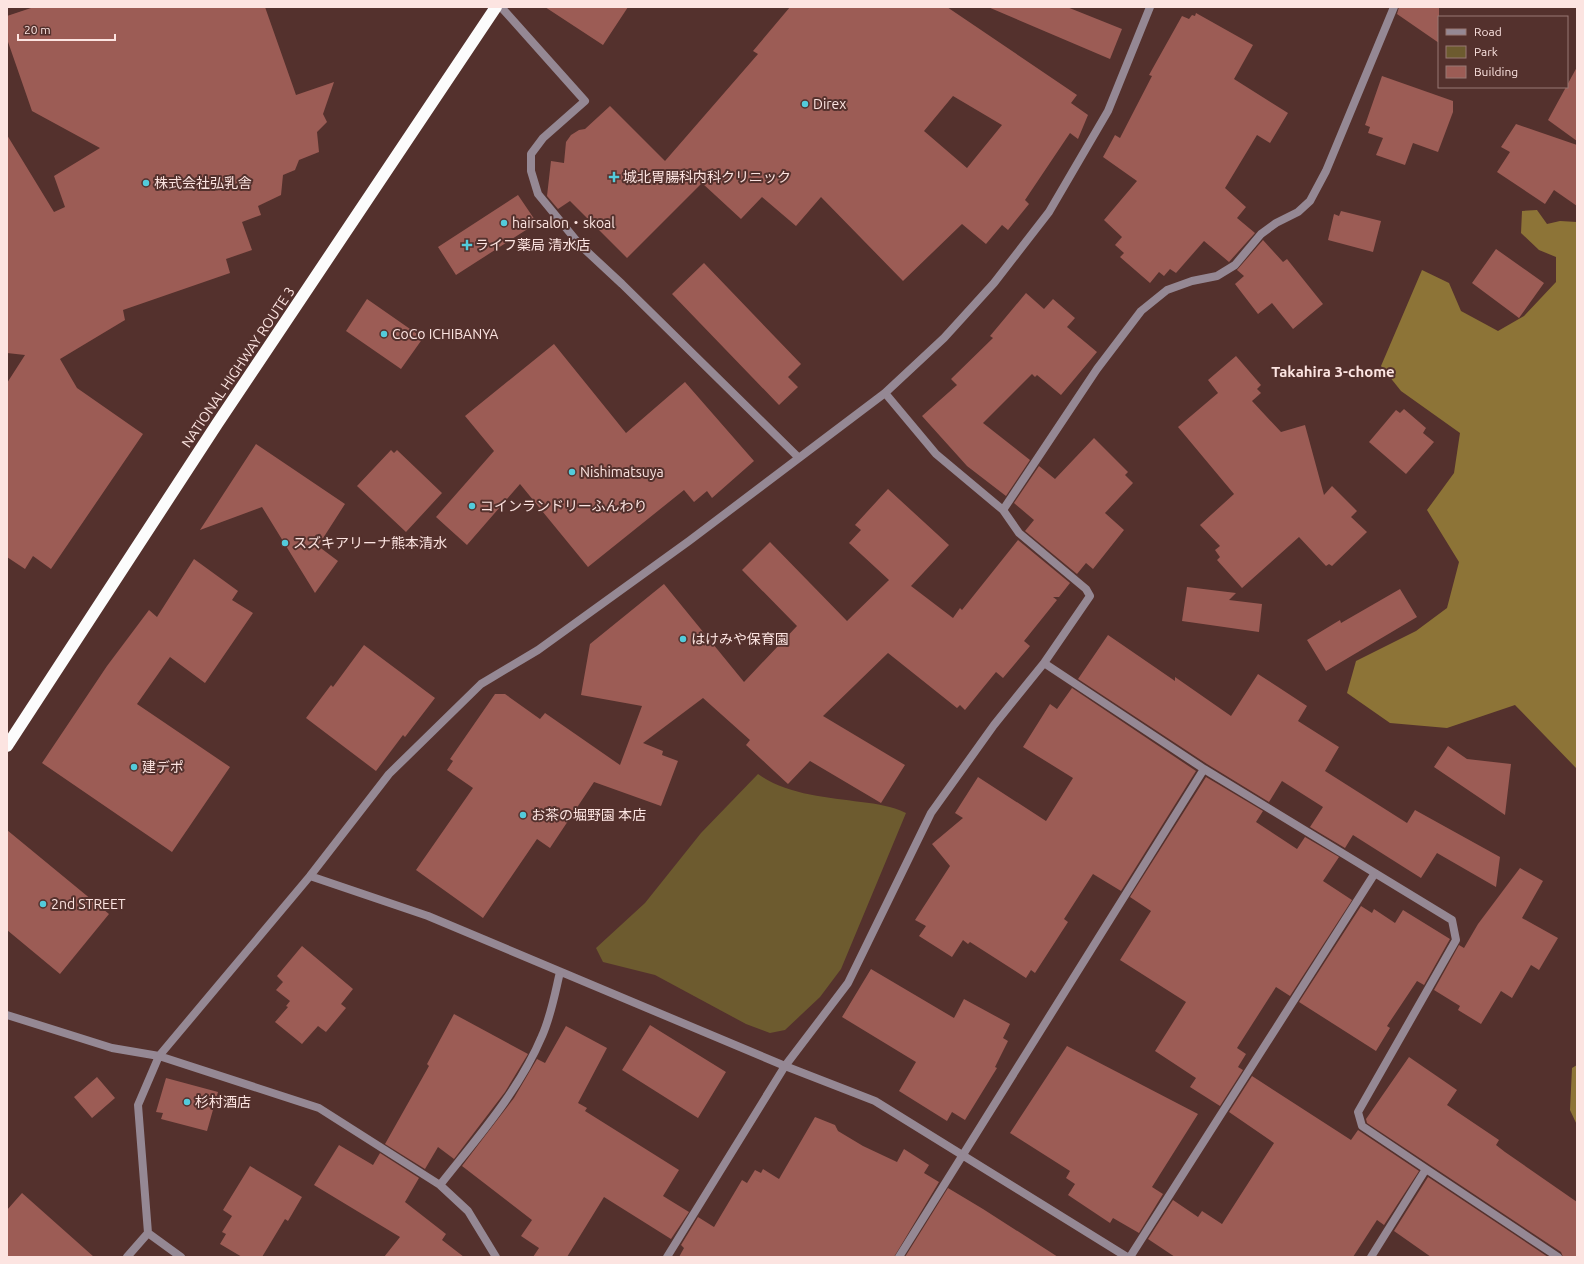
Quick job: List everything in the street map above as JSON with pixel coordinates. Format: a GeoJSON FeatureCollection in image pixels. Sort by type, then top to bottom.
{"type":"FeatureCollection","features":[{"type":"Feature","properties":{"kind":"highway","name":"NATIONAL HIGHWAY ROUTE 3"},"geometry":{"type":"LineString","coordinates":[[7,746],[218,424],[496,7]]}},
{"type":"Feature","properties":{"kind":"street"},"geometry":{"type":"LineString","coordinates":[[501,7],[585,101],[542,138],[531,154],[531,171],[538,194],[580,245],[622,284],[799,458]]}},
{"type":"Feature","properties":{"kind":"street"},"geometry":{"type":"LineString","coordinates":[[127,1257],[148,1233],[138,1105],[160,1056],[310,876],[389,774],[481,684],[538,650],[690,541],[885,393],[944,338],[994,282],[1049,212],[1108,111],[1150,7]]}},
{"type":"Feature","properties":{"kind":"street"},"geometry":{"type":"LineString","coordinates":[[1003,510],[1097,369],[1141,311],[1167,290],[1192,281],[1218,276],[1235,265],[1261,234],[1276,223],[1298,212],[1310,200],[1326,171],[1394,7]]}},
{"type":"Feature","properties":{"kind":"street"},"geometry":{"type":"LineString","coordinates":[[666,1257],[785,1066],[848,983],[931,814],[994,725],[1044,663],[1090,596],[1086,589],[1019,533],[1003,510],[936,454],[885,393]]}},
{"type":"Feature","properties":{"kind":"street"},"geometry":{"type":"LineString","coordinates":[[1044,663],[1204,769],[1452,920],[1456,940],[1358,1112],[1362,1126],[1558,1257]]}},
{"type":"Feature","properties":{"kind":"street"},"geometry":{"type":"LineString","coordinates":[[899,1257],[1204,769]]}},
{"type":"Feature","properties":{"kind":"street"},"geometry":{"type":"LineString","coordinates":[[310,876],[428,916],[785,1066],[875,1101],[964,1154],[1129,1257],[1375,873]]}},
{"type":"Feature","properties":{"kind":"street"},"geometry":{"type":"LineString","coordinates":[[440,1185],[486,1127],[525,1070],[543,1036],[560,972]]}},
{"type":"Feature","properties":{"kind":"street"},"geometry":{"type":"LineString","coordinates":[[7,1015],[112,1048],[160,1056],[319,1108],[440,1185],[468,1211],[496,1257]]}},
{"type":"Feature","properties":{"kind":"street"},"geometry":{"type":"LineString","coordinates":[[1371,1257],[1426,1169]]}},
{"type":"Feature","properties":{"kind":"street"},"geometry":{"type":"LineString","coordinates":[[148,1233],[181,1257]]}},
{"type":"Feature","properties":{"kind":"green space"},"geometry":{"type":"Polygon","coordinates":[[[758,774],[769,781],[794,791],[879,805],[906,813],[841,969],[820,997],[785,1030],[770,1033],[746,1024],[655,975],[603,962],[596,948],[645,903],[701,833],[758,774]]]}},
{"type":"Feature","properties":{"kind":"shaded area"},"geometry":{"type":"Polygon","coordinates":[[[1537,210],[1547,224],[1560,221],[1577,222],[1577,769],[1515,705],[1447,728],[1390,723],[1347,693],[1356,661],[1416,631],[1447,608],[1459,562],[1427,510],[1454,473],[1460,433],[1401,391],[1381,366],[1422,270],[1449,283],[1461,311],[1498,331],[1524,316],[1556,282],[1556,257],[1539,250],[1521,233],[1522,211],[1537,210]]]}},
{"type":"Feature","properties":{"kind":"shaded area"},"geometry":{"type":"Polygon","coordinates":[[[1577,1065],[1577,1125],[1570,1110],[1572,1068],[1577,1065]]]}},
{"type":"Feature","properties":{"kind":"building","name":"株式会社弘乳舎"},"geometry":{"type":"Polygon","coordinates":[[[34,7],[265,7],[296,95],[334,82],[323,114],[327,122],[317,132],[319,152],[299,160],[295,170],[283,175],[281,195],[258,206],[261,215],[242,222],[252,250],[226,259],[230,273],[123,310],[125,320],[60,359],[77,388],[143,434],[51,569],[33,556],[25,569],[7,557],[7,383],[25,355],[7,353],[7,135],[54,212],[65,207],[54,176],[100,148],[32,111],[7,39],[7,16],[34,7]]]}},
{"type":"Feature","properties":{"kind":"building"},"geometry":{"type":"Polygon","coordinates":[[[545,7],[628,7],[603,45],[545,7]]]}},
{"type":"Feature","properties":{"kind":"building"},"geometry":{"type":"Polygon","coordinates":[[[790,7],[947,7],[1077,95],[1071,103],[1088,115],[1078,139],[1070,133],[1025,200],[1029,204],[1008,230],[1002,225],[986,244],[962,224],[903,281],[821,197],[796,226],[762,197],[741,219],[702,183],[627,258],[570,201],[558,209],[547,196],[551,161],[564,163],[566,142],[571,135],[579,130],[585,129],[610,106],[665,161],[758,54],[753,51],[790,7]],[[953,96],[924,131],[967,168],[1002,125],[953,96]]]}},
{"type":"Feature","properties":{"kind":"building"},"geometry":{"type":"Polygon","coordinates":[[[988,7],[1067,7],[1122,29],[1110,59],[988,7]]]}},
{"type":"Feature","properties":{"kind":"building"},"geometry":{"type":"Polygon","coordinates":[[[1399,7],[1439,7],[1438,42],[1397,14],[1399,7]]]}},
{"type":"Feature","properties":{"kind":"building"},"geometry":{"type":"Polygon","coordinates":[[[1196,13],[1253,45],[1234,79],[1288,113],[1270,143],[1257,135],[1225,188],[1246,207],[1237,218],[1255,233],[1229,262],[1204,241],[1176,273],[1170,269],[1164,276],[1159,272],[1150,283],[1120,257],[1124,253],[1115,245],[1122,237],[1104,220],[1137,181],[1103,157],[1115,135],[1120,138],[1152,76],[1149,75],[1182,16],[1189,19],[1192,15],[1195,16],[1196,13]]]}},
{"type":"Feature","properties":{"kind":"building"},"geometry":{"type":"Polygon","coordinates":[[[1577,67],[1577,141],[1548,120],[1566,88],[1568,88],[1568,83],[1577,67]]]}},
{"type":"Feature","properties":{"kind":"building"},"geometry":{"type":"Polygon","coordinates":[[[1382,76],[1453,101],[1453,112],[1438,152],[1413,143],[1405,165],[1376,155],[1383,138],[1368,133],[1370,127],[1365,125],[1382,76]]]}},
{"type":"Feature","properties":{"kind":"building"},"geometry":{"type":"Polygon","coordinates":[[[1516,124],[1577,145],[1577,206],[1554,190],[1545,204],[1497,172],[1510,152],[1501,147],[1516,124]]]}},
{"type":"Feature","properties":{"kind":"building"},"geometry":{"type":"Polygon","coordinates":[[[518,195],[537,223],[456,275],[438,247],[518,195]]]}},
{"type":"Feature","properties":{"kind":"building"},"geometry":{"type":"Polygon","coordinates":[[[1341,211],[1381,221],[1373,252],[1328,240],[1334,214],[1339,216],[1341,211]]]}},
{"type":"Feature","properties":{"kind":"building"},"geometry":{"type":"Polygon","coordinates":[[[1263,240],[1283,262],[1287,259],[1323,304],[1293,329],[1272,303],[1258,314],[1235,284],[1244,276],[1237,270],[1263,240]]]}},
{"type":"Feature","properties":{"kind":"building"},"geometry":{"type":"Polygon","coordinates":[[[1496,249],[1544,283],[1519,318],[1472,283],[1496,249]]]}},
{"type":"Feature","properties":{"kind":"building"},"geometry":{"type":"Polygon","coordinates":[[[704,263],[801,364],[788,377],[798,387],[779,405],[672,294],[704,263]]]}},
{"type":"Feature","properties":{"kind":"building"},"geometry":{"type":"Polygon","coordinates":[[[1026,293],[1044,309],[1053,299],[1075,318],[1067,327],[1097,352],[1061,395],[1037,375],[1035,377],[1032,374],[983,423],[1030,460],[1006,496],[967,466],[922,416],[957,385],[951,379],[993,338],[990,336],[1026,293]]]}},
{"type":"Feature","properties":{"kind":"building","name":"CoCo ICHIBANYA"},"geometry":{"type":"Polygon","coordinates":[[[367,299],[423,338],[401,369],[346,331],[367,299]]]}},
{"type":"Feature","properties":{"kind":"building","name":"Nishimatsuya"},"geometry":{"type":"Polygon","coordinates":[[[554,344],[626,433],[685,382],[754,461],[712,498],[707,491],[694,502],[684,490],[588,567],[520,484],[467,545],[436,517],[494,451],[465,416],[554,344]]]}},
{"type":"Feature","properties":{"kind":"building"},"geometry":{"type":"Polygon","coordinates":[[[1236,356],[1261,385],[1257,389],[1261,393],[1252,401],[1281,432],[1305,425],[1324,495],[1332,486],[1357,511],[1351,517],[1367,532],[1332,566],[1329,564],[1326,566],[1299,537],[1242,588],[1217,560],[1220,557],[1215,550],[1220,546],[1200,525],[1234,494],[1178,427],[1218,393],[1208,380],[1236,356]]]}},
{"type":"Feature","properties":{"kind":"building"},"geometry":{"type":"Polygon","coordinates":[[[1404,409],[1426,428],[1423,433],[1434,442],[1406,474],[1369,442],[1396,410],[1400,413],[1404,409]]]}},
{"type":"Feature","properties":{"kind":"building"},"geometry":{"type":"Polygon","coordinates":[[[1094,438],[1128,472],[1125,475],[1133,483],[1105,513],[1124,530],[1093,569],[1086,563],[1077,574],[1025,531],[1034,520],[1014,503],[1039,466],[1055,479],[1094,438]]]}},
{"type":"Feature","properties":{"kind":"building"},"geometry":{"type":"Polygon","coordinates":[[[256,444],[345,504],[318,546],[338,561],[315,593],[262,507],[200,530],[256,444]]]}},
{"type":"Feature","properties":{"kind":"building"},"geometry":{"type":"Polygon","coordinates":[[[391,450],[394,453],[397,450],[442,493],[406,532],[357,486],[391,450]]]}},
{"type":"Feature","properties":{"kind":"building"},"geometry":{"type":"Polygon","coordinates":[[[888,489],[949,545],[911,586],[953,618],[960,608],[962,610],[1018,540],[1070,583],[1059,597],[1053,597],[1057,600],[1024,641],[1030,646],[1003,678],[996,672],[965,710],[960,705],[957,708],[888,653],[823,716],[905,765],[881,803],[810,761],[788,784],[746,745],[750,740],[703,698],[643,743],[663,751],[662,755],[678,761],[661,806],[594,782],[550,848],[537,839],[483,918],[416,870],[473,788],[447,770],[453,761],[450,759],[495,694],[505,694],[540,719],[545,713],[620,765],[642,706],[581,695],[590,644],[664,584],[744,682],[797,626],[742,570],[770,542],[847,621],[889,580],[849,543],[861,530],[855,525],[888,489]]]}},
{"type":"Feature","properties":{"kind":"building"},"geometry":{"type":"Polygon","coordinates":[[[194,559],[238,591],[232,600],[253,613],[205,683],[170,657],[137,704],[230,767],[172,852],[42,763],[107,666],[149,610],[157,617],[194,559]]]}},
{"type":"Feature","properties":{"kind":"building"},"geometry":{"type":"Polygon","coordinates":[[[1187,587],[1236,593],[1229,600],[1262,604],[1259,632],[1182,621],[1187,587]]]}},
{"type":"Feature","properties":{"kind":"building"},"geometry":{"type":"Polygon","coordinates":[[[1400,589],[1417,617],[1326,671],[1307,640],[1340,620],[1341,623],[1400,589]]]}},
{"type":"Feature","properties":{"kind":"building"},"geometry":{"type":"Polygon","coordinates":[[[1108,635],[1175,681],[1175,677],[1231,716],[1258,674],[1275,685],[1307,706],[1298,721],[1339,747],[1325,771],[1407,823],[1415,810],[1500,857],[1496,887],[1437,853],[1421,878],[1353,835],[1345,848],[1310,827],[1323,807],[1282,781],[1269,802],[1207,764],[1078,679],[1108,635]]]}},
{"type":"Feature","properties":{"kind":"building"},"geometry":{"type":"Polygon","coordinates":[[[364,645],[435,698],[405,737],[403,735],[376,771],[306,718],[331,685],[333,687],[364,645]]]}},
{"type":"Feature","properties":{"kind":"building"},"geometry":{"type":"Polygon","coordinates":[[[1072,688],[1196,771],[1121,891],[1093,874],[1064,919],[1068,922],[1035,973],[1031,970],[1026,978],[970,942],[968,944],[963,940],[952,957],[919,936],[926,926],[915,920],[950,866],[932,844],[963,818],[955,813],[978,777],[1046,821],[1073,778],[1023,747],[1050,704],[1057,709],[1072,688]]]}},
{"type":"Feature","properties":{"kind":"building"},"geometry":{"type":"Polygon","coordinates":[[[1448,746],[1467,759],[1511,764],[1505,815],[1434,767],[1448,746]]]}},
{"type":"Feature","properties":{"kind":"building"},"geometry":{"type":"Polygon","coordinates":[[[1206,777],[1263,811],[1256,822],[1297,849],[1305,837],[1339,857],[1323,881],[1352,900],[1290,996],[1276,987],[1237,1048],[1246,1054],[1238,1067],[1243,1070],[1220,1106],[1190,1087],[1196,1078],[1155,1051],[1186,1002],[1120,960],[1151,911],[1130,897],[1206,777]]]}},
{"type":"Feature","properties":{"kind":"building"},"geometry":{"type":"Polygon","coordinates":[[[7,830],[109,914],[60,974],[7,930],[7,830]]]}},
{"type":"Feature","properties":{"kind":"building"},"geometry":{"type":"Polygon","coordinates":[[[1520,868],[1543,881],[1522,918],[1558,938],[1539,970],[1531,965],[1512,998],[1501,991],[1481,1024],[1458,1010],[1460,1006],[1434,990],[1459,945],[1464,948],[1478,924],[1520,868]]]}},
{"type":"Feature","properties":{"kind":"building"},"geometry":{"type":"Polygon","coordinates":[[[1361,906],[1372,913],[1374,909],[1395,923],[1403,910],[1450,939],[1424,985],[1417,981],[1387,1026],[1390,1028],[1376,1051],[1299,1002],[1361,906]]]}},
{"type":"Feature","properties":{"kind":"building"},"geometry":{"type":"Polygon","coordinates":[[[302,946],[353,989],[341,1004],[346,1008],[326,1032],[318,1026],[302,1044],[275,1022],[288,1007],[286,1006],[290,1001],[276,990],[283,982],[277,976],[302,946]]]}},
{"type":"Feature","properties":{"kind":"building"},"geometry":{"type":"Polygon","coordinates":[[[871,969],[954,1018],[964,999],[1010,1024],[1003,1038],[1008,1041],[995,1067],[997,1068],[965,1120],[952,1112],[947,1121],[899,1091],[916,1062],[842,1017],[871,969]]]}},
{"type":"Feature","properties":{"kind":"building"},"geometry":{"type":"Polygon","coordinates":[[[454,1014],[528,1054],[505,1092],[454,1159],[438,1147],[425,1169],[385,1144],[429,1066],[427,1064],[454,1014]]]}},
{"type":"Feature","properties":{"kind":"building"},"geometry":{"type":"Polygon","coordinates":[[[650,1025],[726,1072],[698,1118],[622,1070],[650,1025]]]}},
{"type":"Feature","properties":{"kind":"building"},"geometry":{"type":"Polygon","coordinates":[[[566,1026],[607,1048],[578,1103],[587,1108],[585,1111],[679,1170],[663,1196],[689,1212],[671,1239],[604,1197],[567,1257],[533,1257],[539,1248],[521,1236],[532,1220],[462,1166],[514,1098],[537,1059],[545,1063],[566,1026]]]}},
{"type":"Feature","properties":{"kind":"building"},"geometry":{"type":"Polygon","coordinates":[[[1067,1046],[1198,1114],[1152,1187],[1163,1194],[1139,1233],[1113,1218],[1110,1223],[1068,1195],[1075,1184],[1066,1178],[1070,1171],[1010,1133],[1067,1046]]]}},
{"type":"Feature","properties":{"kind":"building"},"geometry":{"type":"Polygon","coordinates":[[[1409,1057],[1457,1090],[1447,1105],[1499,1140],[1496,1145],[1577,1202],[1577,1257],[1563,1257],[1561,1252],[1367,1123],[1366,1119],[1409,1057]]]}},
{"type":"Feature","properties":{"kind":"building"},"geometry":{"type":"Polygon","coordinates":[[[1252,1076],[1351,1140],[1358,1130],[1419,1171],[1384,1225],[1377,1220],[1353,1257],[1175,1257],[1148,1239],[1173,1200],[1198,1217],[1202,1211],[1222,1224],[1274,1143],[1229,1112],[1252,1076]]]}},
{"type":"Feature","properties":{"kind":"building"},"geometry":{"type":"Polygon","coordinates":[[[97,1077],[115,1098],[92,1118],[74,1097],[97,1077]]]}},
{"type":"Feature","properties":{"kind":"building","name":"杉村酒店"},"geometry":{"type":"Polygon","coordinates":[[[166,1078],[218,1092],[207,1131],[161,1119],[163,1113],[156,1112],[166,1078]]]}},
{"type":"Feature","properties":{"kind":"building"},"geometry":{"type":"Polygon","coordinates":[[[815,1117],[835,1125],[838,1131],[863,1146],[897,1162],[904,1149],[929,1165],[924,1173],[939,1182],[894,1257],[679,1257],[684,1248],[681,1245],[698,1217],[714,1227],[742,1180],[747,1183],[755,1170],[761,1173],[763,1169],[779,1179],[815,1117]]]}},
{"type":"Feature","properties":{"kind":"building"},"geometry":{"type":"Polygon","coordinates":[[[339,1145],[373,1165],[380,1153],[419,1178],[405,1202],[446,1234],[442,1240],[464,1257],[384,1257],[400,1237],[314,1185],[339,1145]]]}},
{"type":"Feature","properties":{"kind":"building"},"geometry":{"type":"Polygon","coordinates":[[[250,1166],[302,1197],[288,1221],[285,1219],[262,1257],[242,1257],[220,1244],[226,1234],[222,1232],[232,1216],[223,1210],[250,1166]]]}},
{"type":"Feature","properties":{"kind":"building"},"geometry":{"type":"Polygon","coordinates":[[[1428,1177],[1548,1257],[1431,1257],[1394,1231],[1428,1177]]]}},
{"type":"Feature","properties":{"kind":"building"},"geometry":{"type":"Polygon","coordinates":[[[948,1188],[983,1209],[1058,1257],[905,1257],[948,1188]]]}},
{"type":"Feature","properties":{"kind":"building"},"geometry":{"type":"Polygon","coordinates":[[[22,1193],[94,1257],[7,1257],[7,1210],[22,1193]]]}},
{"type":"Feature","properties":{"kind":"place","name":"Direx"},"geometry":{"type":"Point","coordinates":[805,104]}},
{"type":"Feature","properties":{"kind":"place","name":"城北胃腸科内科クリニック"},"geometry":{"type":"Point","coordinates":[614,177]}},
{"type":"Feature","properties":{"kind":"place","name":"株式会社弘乳舎"},"geometry":{"type":"Point","coordinates":[146,183]}},
{"type":"Feature","properties":{"kind":"place","name":"hairsalon・skoal"},"geometry":{"type":"Point","coordinates":[504,223]}},
{"type":"Feature","properties":{"kind":"place","name":"ライフ薬局 清水店"},"geometry":{"type":"Point","coordinates":[467,245]}},
{"type":"Feature","properties":{"kind":"place","name":"CoCo ICHIBANYA"},"geometry":{"type":"Point","coordinates":[384,334]}},
{"type":"Feature","properties":{"kind":"place","name":"Nishimatsuya"},"geometry":{"type":"Point","coordinates":[572,472]}},
{"type":"Feature","properties":{"kind":"place","name":"コインランドリーふんわり"},"geometry":{"type":"Point","coordinates":[472,506]}},
{"type":"Feature","properties":{"kind":"place","name":"スズキアリーナ熊本清水"},"geometry":{"type":"Point","coordinates":[285,543]}},
{"type":"Feature","properties":{"kind":"place","name":"はけみや保育園"},"geometry":{"type":"Point","coordinates":[683,639]}},
{"type":"Feature","properties":{"kind":"place","name":"建デポ"},"geometry":{"type":"Point","coordinates":[134,767]}},
{"type":"Feature","properties":{"kind":"place","name":"お茶の堀野園 本店"},"geometry":{"type":"Point","coordinates":[523,815]}},
{"type":"Feature","properties":{"kind":"place","name":"2nd STREET"},"geometry":{"type":"Point","coordinates":[43,904]}},
{"type":"Feature","properties":{"kind":"place","name":"杉村酒店"},"geometry":{"type":"Point","coordinates":[187,1102]}},
{"type":"Feature","properties":{"kind":"district","name":"Takahira 3-chome"},"geometry":{"type":"Point","coordinates":[1333,371]}}]}
